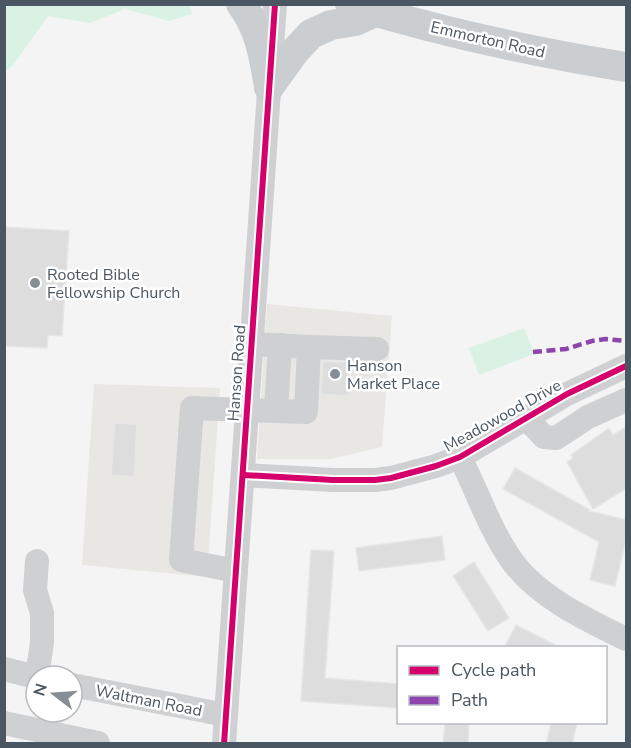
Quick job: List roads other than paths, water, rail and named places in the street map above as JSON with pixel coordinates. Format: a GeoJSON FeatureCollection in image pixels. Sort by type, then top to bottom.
{"type":"FeatureCollection","features":[{"type":"Feature","properties":{"kind":"main road"},"geometry":{"type":"LineString","coordinates":[[241,4],[253,23],[262,45],[269,87]]}},
{"type":"Feature","properties":{"kind":"main road"},"geometry":{"type":"LineString","coordinates":[[269,87],[295,51],[311,34],[331,25],[355,21],[362,8]]}},
{"type":"Feature","properties":{"kind":"main road","name":"Emmorton Road"},"geometry":{"type":"LineString","coordinates":[[362,8],[497,42],[627,67]]}},
{"type":"Feature","properties":{"kind":"street","name":"Hanson Road"},"geometry":{"type":"LineString","coordinates":[[224,744],[275,4]]}},
{"type":"Feature","properties":{"kind":"street"},"geometry":{"type":"LineString","coordinates":[[252,344],[377,349]]}},
{"type":"Feature","properties":{"kind":"street"},"geometry":{"type":"LineString","coordinates":[[276,410],[280,345]]}},
{"type":"Feature","properties":{"kind":"street"},"geometry":{"type":"LineString","coordinates":[[236,571],[181,560],[192,408],[306,412],[309,346]]}},
{"type":"Feature","properties":{"kind":"street","name":"Meadowood Drive"},"geometry":{"type":"LineString","coordinates":[[243,475],[375,480],[391,478],[460,457],[577,389],[627,366]]}},
{"type":"Feature","properties":{"kind":"street"},"geometry":{"type":"LineString","coordinates":[[527,419],[544,437],[556,438],[588,417],[627,400]]}},
{"type":"Feature","properties":{"kind":"street"},"geometry":{"type":"LineString","coordinates":[[460,457],[502,544],[525,576],[553,598],[627,639]]}},
{"type":"Feature","properties":{"kind":"street"},"geometry":{"type":"LineString","coordinates":[[37,561],[35,590],[42,614],[42,643],[38,664]]}},
{"type":"Feature","properties":{"kind":"street"},"geometry":{"type":"LineString","coordinates":[[4,669],[24,673]]}},
{"type":"Feature","properties":{"kind":"street","name":"Waltman Road"},"geometry":{"type":"LineString","coordinates":[[84,687],[226,715]]}},
{"type":"Feature","properties":{"kind":"street"},"geometry":{"type":"LineString","coordinates":[[4,723],[98,743]]}},
{"type":"Feature","properties":{"kind":"place","name":"Rooted Bible Fellowship Church"},"geometry":{"type":"Point","coordinates":[35,283]}},
{"type":"Feature","properties":{"kind":"place","name":"Hanson Market Place"},"geometry":{"type":"Point","coordinates":[335,374]}}]}
